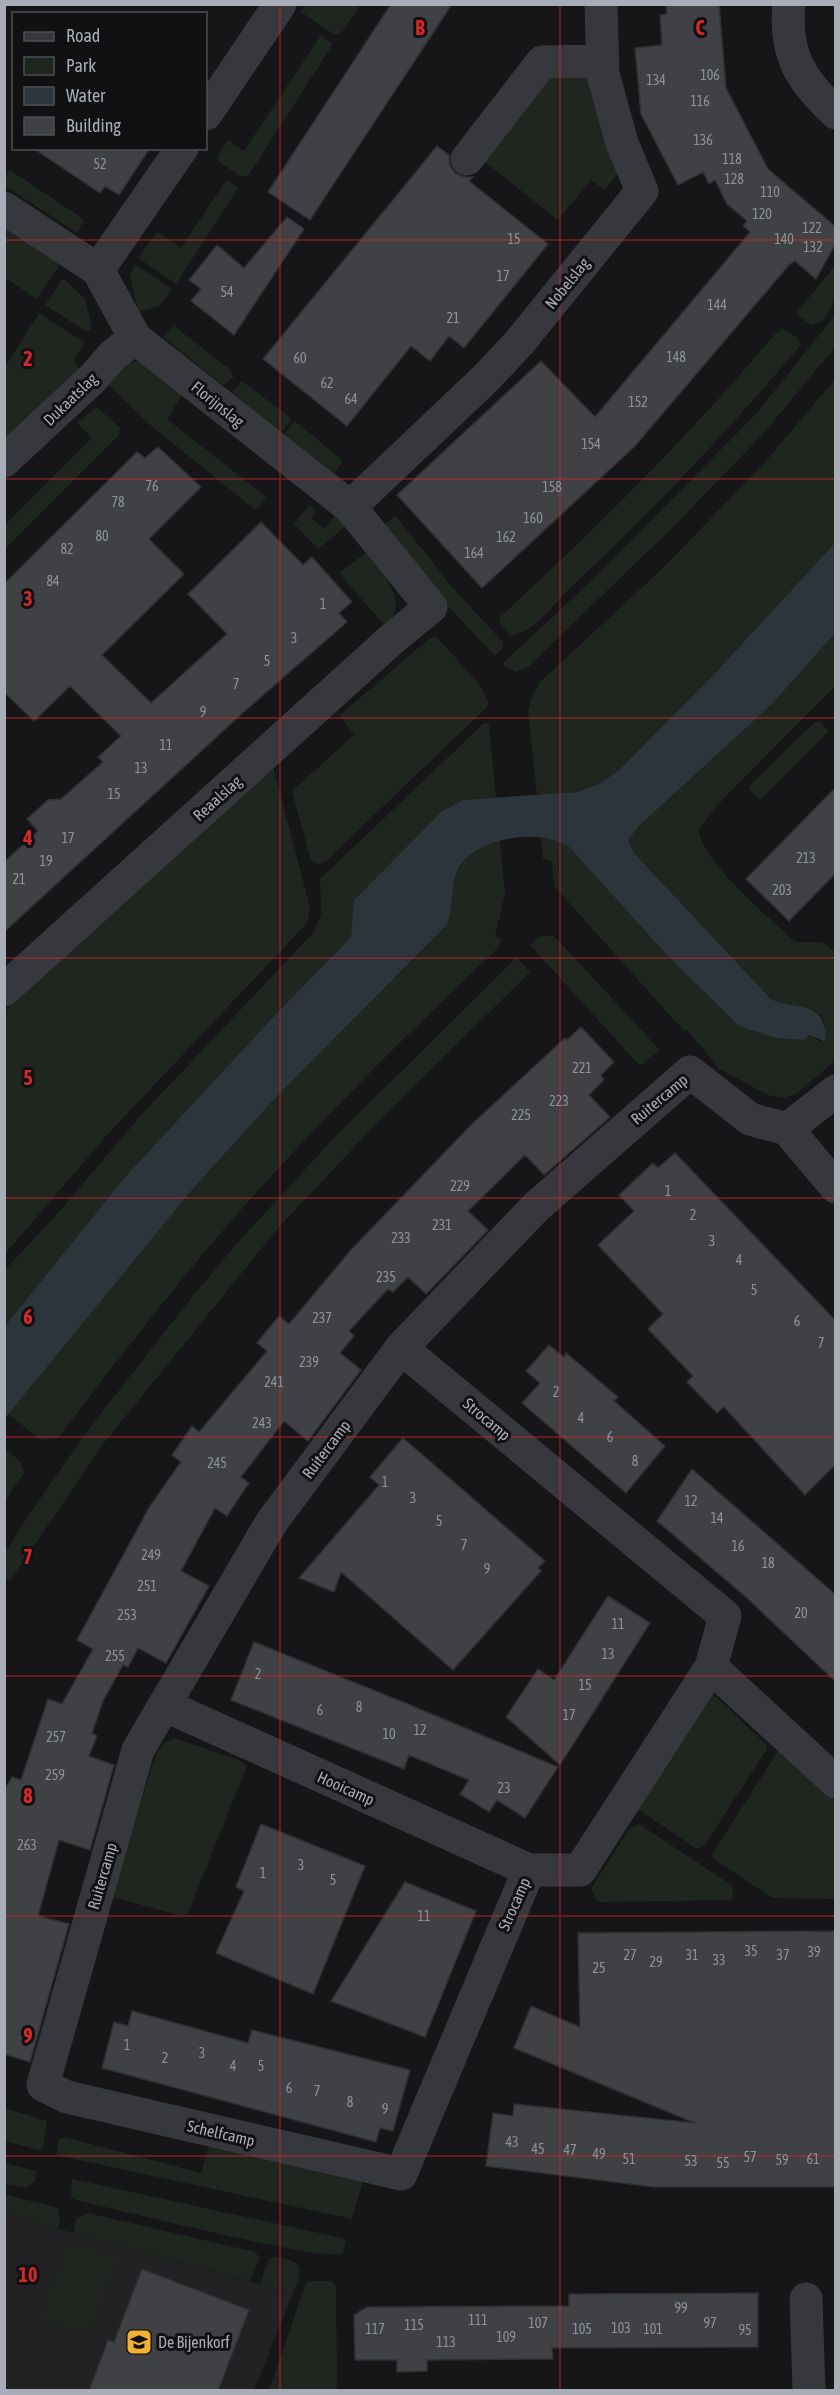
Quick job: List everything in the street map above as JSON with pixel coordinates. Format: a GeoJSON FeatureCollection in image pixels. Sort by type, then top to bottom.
{"type":"FeatureCollection","features":[{"type":"Feature","properties":{"kind":"street"},"geometry":{"type":"LineString","coordinates":[[207,113],[280,4]]}},
{"type":"Feature","properties":{"kind":"street","name":"Nobelslag"},"geometry":{"type":"LineString","coordinates":[[350,507],[486,378],[518,344],[642,190],[622,143],[603,74],[602,4]]}},
{"type":"Feature","properties":{"kind":"street"},"geometry":{"type":"LineString","coordinates":[[789,4],[789,46],[798,69],[811,90],[836,113]]}},
{"type":"Feature","properties":{"kind":"street"},"geometry":{"type":"LineString","coordinates":[[467,159],[542,62],[602,61]]}},
{"type":"Feature","properties":{"kind":"street"},"geometry":{"type":"LineString","coordinates":[[98,270],[181,150]]}},
{"type":"Feature","properties":{"kind":"street","name":"Florijnslag"},"geometry":{"type":"LineString","coordinates":[[4,208],[98,270],[135,338],[350,507],[431,607]]}},
{"type":"Feature","properties":{"kind":"street","name":"Dukaatslag"},"geometry":{"type":"LineString","coordinates":[[4,461],[92,379],[113,355],[135,338]]}},
{"type":"Feature","properties":{"kind":"street","name":"Reaalslag"},"geometry":{"type":"LineString","coordinates":[[4,990],[392,639],[431,607]]}},
{"type":"Feature","properties":{"kind":"street","name":"Ruitercamp"},"geometry":{"type":"LineString","coordinates":[[43,2085],[138,1750],[271,1523],[401,1348],[537,1207],[690,1072],[750,1119],[787,1129]]}},
{"type":"Feature","properties":{"kind":"street"},"geometry":{"type":"LineString","coordinates":[[836,1091],[787,1129],[836,1187]]}},
{"type":"Feature","properties":{"kind":"street","name":"Strocamp"},"geometry":{"type":"LineString","coordinates":[[400,2174],[529,1870],[580,1870],[711,1667],[725,1616],[401,1348]]}},
{"type":"Feature","properties":{"kind":"street"},"geometry":{"type":"LineString","coordinates":[[711,1667],[836,1782]]}},
{"type":"Feature","properties":{"kind":"street","name":"Hooicamp"},"geometry":{"type":"LineString","coordinates":[[164,1705],[529,1870]]}},
{"type":"Feature","properties":{"kind":"street","name":"Schelfcamp"},"geometry":{"type":"LineString","coordinates":[[43,2085],[68,2097],[400,2174]]}},
{"type":"Feature","properties":{"kind":"street"},"geometry":{"type":"LineString","coordinates":[[806,2299],[809,2391]]}},
{"type":"Feature","properties":{"kind":"shaded area","name":"De Bijenkorf"},"geometry":{"type":"Polygon","coordinates":[[[4,2214],[293,2293],[254,2390],[5,2390],[4,2214]]]}},
{"type":"Feature","properties":{"kind":"green space"},"geometry":{"type":"Polygon","coordinates":[[[306,4],[360,5],[342,32],[335,35],[301,12],[306,4]]]}},
{"type":"Feature","properties":{"kind":"green space"},"geometry":{"type":"Polygon","coordinates":[[[321,35],[332,43],[331,47],[248,176],[242,177],[219,162],[217,157],[228,140],[244,151],[321,35]]]}},
{"type":"Feature","properties":{"kind":"green space"},"geometry":{"type":"Polygon","coordinates":[[[545,71],[591,77],[619,172],[605,190],[591,180],[558,220],[484,161],[545,71]]]}},
{"type":"Feature","properties":{"kind":"green space"},"geometry":{"type":"Polygon","coordinates":[[[10,170],[82,218],[83,222],[77,233],[5,186],[5,177],[10,170]]]}},
{"type":"Feature","properties":{"kind":"green space"},"geometry":{"type":"Polygon","coordinates":[[[227,179],[238,188],[176,284],[138,258],[157,232],[181,248],[227,179]]]}},
{"type":"Feature","properties":{"kind":"green space"},"geometry":{"type":"Polygon","coordinates":[[[4,223],[62,262],[37,299],[5,278],[4,223]]]}},
{"type":"Feature","properties":{"kind":"green space"},"geometry":{"type":"Polygon","coordinates":[[[135,264],[172,289],[159,306],[138,312],[130,275],[135,264]]]}},
{"type":"Feature","properties":{"kind":"green space"},"geometry":{"type":"Polygon","coordinates":[[[835,266],[835,292],[830,310],[820,322],[811,325],[796,313],[835,266]]]}},
{"type":"Feature","properties":{"kind":"green space"},"geometry":{"type":"Polygon","coordinates":[[[63,278],[85,299],[92,327],[90,331],[84,330],[45,305],[63,278]]]}},
{"type":"Feature","properties":{"kind":"green space"},"geometry":{"type":"Polygon","coordinates":[[[39,313],[85,343],[76,356],[75,364],[82,371],[5,448],[5,367],[39,313]]]}},
{"type":"Feature","properties":{"kind":"green space"},"geometry":{"type":"Polygon","coordinates":[[[835,315],[835,347],[764,433],[673,527],[528,667],[516,672],[502,664],[595,577],[756,414],[835,315]]]}},
{"type":"Feature","properties":{"kind":"green space"},"geometry":{"type":"Polygon","coordinates":[[[174,326],[231,370],[234,377],[223,385],[163,337],[174,326]]]}},
{"type":"Feature","properties":{"kind":"green space"},"geometry":{"type":"Polygon","coordinates":[[[783,329],[797,337],[800,346],[745,409],[660,500],[543,617],[519,634],[510,636],[499,618],[642,480],[743,372],[775,334],[783,329]]]}},
{"type":"Feature","properties":{"kind":"green space"},"geometry":{"type":"Polygon","coordinates":[[[134,361],[144,363],[182,395],[167,419],[266,497],[259,507],[254,509],[149,424],[106,382],[124,364],[134,361]]]}},
{"type":"Feature","properties":{"kind":"green space"},"geometry":{"type":"Polygon","coordinates":[[[835,379],[836,543],[719,669],[619,770],[599,784],[578,792],[537,795],[528,711],[533,694],[541,681],[664,567],[767,460],[835,379]]]}},
{"type":"Feature","properties":{"kind":"green space"},"geometry":{"type":"Polygon","coordinates":[[[242,381],[292,419],[281,433],[232,392],[242,381]]]}},
{"type":"Feature","properties":{"kind":"green space"},"geometry":{"type":"Polygon","coordinates":[[[97,407],[120,428],[119,435],[6,548],[5,525],[92,438],[77,423],[97,407]]]}},
{"type":"Feature","properties":{"kind":"green space"},"geometry":{"type":"Polygon","coordinates":[[[295,421],[340,458],[342,463],[334,473],[284,434],[295,421]]]}},
{"type":"Feature","properties":{"kind":"green space"},"geometry":{"type":"Polygon","coordinates":[[[309,505],[316,511],[311,518],[324,529],[335,515],[345,527],[318,549],[294,524],[309,505]]]}},
{"type":"Feature","properties":{"kind":"green space"},"geometry":{"type":"Polygon","coordinates":[[[396,516],[452,587],[503,642],[503,648],[495,656],[445,603],[383,525],[396,516]]]}},
{"type":"Feature","properties":{"kind":"green space"},"geometry":{"type":"Polygon","coordinates":[[[366,553],[392,588],[395,598],[396,607],[393,617],[385,626],[339,573],[366,553]]]}},
{"type":"Feature","properties":{"kind":"green space"},"geometry":{"type":"Polygon","coordinates":[[[835,633],[835,686],[713,810],[699,830],[711,857],[724,873],[795,942],[822,942],[835,952],[835,1061],[796,1094],[783,1098],[768,1095],[719,1069],[687,1029],[684,1031],[554,886],[552,861],[543,859],[541,836],[559,840],[569,847],[666,954],[776,1038],[804,1040],[808,1035],[821,1042],[824,1028],[823,1019],[818,1013],[771,999],[634,853],[628,840],[640,825],[771,704],[835,633]]]}},
{"type":"Feature","properties":{"kind":"green space"},"geometry":{"type":"Polygon","coordinates":[[[436,636],[480,685],[489,703],[325,862],[318,864],[311,861],[292,791],[354,735],[340,715],[430,638],[436,636]]]}},
{"type":"Feature","properties":{"kind":"green space"},"geometry":{"type":"Polygon","coordinates":[[[819,721],[829,731],[760,800],[749,786],[814,723],[819,721]]]}},
{"type":"Feature","properties":{"kind":"green space"},"geometry":{"type":"Polygon","coordinates":[[[483,724],[489,724],[496,798],[463,800],[442,811],[355,899],[351,937],[276,1014],[125,1177],[5,1326],[5,1270],[57,1214],[142,1114],[313,933],[321,915],[320,879],[483,724]]]}},
{"type":"Feature","properties":{"kind":"green space"},"geometry":{"type":"Polygon","coordinates":[[[272,763],[310,910],[307,923],[107,1135],[5,1254],[5,1011],[272,763]]]}},
{"type":"Feature","properties":{"kind":"green space"},"geometry":{"type":"Polygon","coordinates":[[[500,841],[505,894],[495,936],[502,940],[498,948],[352,1091],[281,1165],[173,1290],[58,1438],[41,1440],[7,1413],[191,1191],[279,1094],[447,925],[451,911],[454,879],[462,863],[475,850],[500,841]]]}},
{"type":"Feature","properties":{"kind":"green space"},"geometry":{"type":"Polygon","coordinates":[[[553,935],[660,1050],[640,1066],[530,945],[539,937],[553,935]]]}},
{"type":"Feature","properties":{"kind":"green space"},"geometry":{"type":"Polygon","coordinates":[[[517,957],[530,972],[378,1122],[279,1227],[103,1444],[12,1578],[9,1580],[5,1578],[5,1553],[28,1516],[88,1430],[231,1250],[333,1139],[517,957]]]}},
{"type":"Feature","properties":{"kind":"green space"},"geometry":{"type":"Polygon","coordinates":[[[5,1449],[20,1461],[24,1473],[5,1501],[5,1449]]]}},
{"type":"Feature","properties":{"kind":"green space"},"geometry":{"type":"Polygon","coordinates":[[[713,1694],[767,1745],[767,1749],[704,1846],[697,1849],[633,1806],[713,1694]]]}},
{"type":"Feature","properties":{"kind":"green space"},"geometry":{"type":"Polygon","coordinates":[[[174,1738],[239,1760],[247,1766],[188,1913],[182,1916],[109,1896],[157,1752],[163,1744],[174,1738]]]}},
{"type":"Feature","properties":{"kind":"green space"},"geometry":{"type":"Polygon","coordinates":[[[782,1745],[835,1796],[835,1899],[772,1898],[714,1859],[712,1854],[782,1745]]]}},
{"type":"Feature","properties":{"kind":"green space"},"geometry":{"type":"Polygon","coordinates":[[[639,1824],[730,1884],[733,1888],[732,1900],[601,1902],[596,1900],[591,1889],[629,1829],[639,1824]]]}},
{"type":"Feature","properties":{"kind":"green space"},"geometry":{"type":"Polygon","coordinates":[[[4,2108],[47,2121],[42,2151],[5,2141],[4,2108]]]}},
{"type":"Feature","properties":{"kind":"green space"},"geometry":{"type":"Polygon","coordinates":[[[64,2137],[201,2173],[210,2141],[364,2177],[352,2219],[56,2155],[59,2139],[64,2137]]]}},
{"type":"Feature","properties":{"kind":"green space"},"geometry":{"type":"Polygon","coordinates":[[[5,2163],[37,2171],[35,2181],[26,2188],[5,2184],[5,2163]]]}},
{"type":"Feature","properties":{"kind":"green space"},"geometry":{"type":"Polygon","coordinates":[[[72,2179],[346,2239],[343,2253],[329,2254],[261,2243],[76,2200],[71,2197],[72,2179]]]}},
{"type":"Feature","properties":{"kind":"green space"},"geometry":{"type":"Polygon","coordinates":[[[4,2194],[58,2208],[60,2221],[57,2229],[5,2214],[4,2194]]]}},
{"type":"Feature","properties":{"kind":"green space"},"geometry":{"type":"Polygon","coordinates":[[[88,2213],[255,2252],[260,2258],[250,2281],[73,2233],[76,2219],[88,2213]]]}},
{"type":"Feature","properties":{"kind":"green space"},"geometry":{"type":"Polygon","coordinates":[[[72,2241],[116,2258],[86,2335],[42,2318],[72,2241]]]}},
{"type":"Feature","properties":{"kind":"green space"},"geometry":{"type":"Polygon","coordinates":[[[273,2256],[290,2260],[299,2266],[299,2276],[293,2293],[260,2284],[268,2261],[273,2256]]]}},
{"type":"Feature","properties":{"kind":"green space"},"geometry":{"type":"Polygon","coordinates":[[[332,2281],[336,2286],[337,2390],[269,2390],[306,2283],[332,2281]]]}},
{"type":"Feature","properties":{"kind":"water"},"geometry":{"type":"Polygon","coordinates":[[[835,543],[835,633],[772,704],[640,825],[628,840],[634,853],[771,999],[809,1009],[820,1016],[826,1032],[824,1041],[809,1035],[804,1040],[776,1038],[739,1026],[666,954],[569,847],[557,841],[525,837],[492,843],[465,859],[457,871],[447,925],[279,1094],[191,1191],[5,1418],[5,1326],[125,1177],[276,1014],[351,937],[354,900],[442,811],[463,800],[578,792],[599,784],[619,770],[719,669],[835,543]]]}},
{"type":"Feature","properties":{"kind":"building"},"geometry":{"type":"Polygon","coordinates":[[[391,4],[452,4],[310,220],[268,192],[391,4]]]}},
{"type":"Feature","properties":{"kind":"building"},"geometry":{"type":"Polygon","coordinates":[[[666,4],[719,4],[726,88],[768,169],[836,227],[836,243],[816,279],[795,261],[789,265],[635,446],[482,588],[397,495],[541,361],[595,417],[750,232],[743,226],[747,221],[727,204],[715,180],[709,184],[703,172],[678,185],[641,114],[635,48],[662,45],[660,15],[667,14],[666,4]]]}},
{"type":"Feature","properties":{"kind":"building"},"geometry":{"type":"Polygon","coordinates":[[[437,146],[449,155],[450,166],[455,173],[464,177],[473,177],[469,181],[548,244],[464,348],[449,336],[430,361],[411,346],[347,426],[263,359],[437,146]]]}},
{"type":"Feature","properties":{"kind":"building"},"geometry":{"type":"Polygon","coordinates":[[[36,150],[149,150],[119,195],[105,186],[100,193],[36,150]]]}},
{"type":"Feature","properties":{"kind":"building"},"geometry":{"type":"Polygon","coordinates":[[[287,217],[304,229],[234,335],[191,301],[201,289],[189,280],[217,245],[244,268],[287,217]]]}},
{"type":"Feature","properties":{"kind":"building"},"geometry":{"type":"Polygon","coordinates":[[[158,447],[201,487],[149,539],[184,574],[102,655],[151,703],[227,634],[188,594],[261,522],[303,565],[312,557],[352,602],[339,613],[347,622],[246,710],[4,932],[4,862],[38,831],[27,819],[48,800],[61,799],[103,762],[98,757],[121,736],[70,686],[34,721],[4,692],[4,584],[137,452],[145,458],[158,447]]]}},
{"type":"Feature","properties":{"kind":"building"},"geometry":{"type":"Polygon","coordinates":[[[836,787],[836,873],[789,921],[746,879],[836,787]]]}},
{"type":"Feature","properties":{"kind":"building"},"geometry":{"type":"Polygon","coordinates":[[[581,1027],[614,1062],[601,1075],[604,1080],[589,1095],[610,1117],[544,1175],[525,1155],[468,1211],[488,1230],[426,1294],[408,1277],[393,1292],[388,1289],[349,1331],[354,1336],[340,1353],[361,1370],[308,1441],[284,1421],[241,1477],[249,1483],[227,1516],[215,1508],[181,1571],[209,1586],[166,1663],[138,1648],[128,1667],[123,1665],[103,1701],[92,1733],[97,1736],[89,1756],[114,1765],[90,1850],[59,1840],[38,1916],[69,1924],[30,2062],[4,2054],[4,1790],[12,1777],[21,1780],[48,1699],[62,1704],[93,1649],[77,1640],[150,1506],[181,1462],[172,1455],[192,1426],[199,1432],[267,1351],[257,1343],[279,1316],[289,1324],[350,1251],[472,1124],[565,1038],[567,1040],[581,1027]]]}},
{"type":"Feature","properties":{"kind":"building"},"geometry":{"type":"Polygon","coordinates":[[[675,1153],[836,1321],[836,1464],[805,1495],[724,1407],[717,1413],[687,1382],[693,1376],[648,1329],[663,1314],[598,1245],[634,1211],[619,1195],[653,1163],[658,1168],[675,1153]]]}},
{"type":"Feature","properties":{"kind":"building"},"geometry":{"type":"Polygon","coordinates":[[[549,1345],[564,1357],[566,1353],[618,1397],[614,1401],[665,1446],[626,1493],[522,1403],[540,1383],[526,1371],[549,1345]]]}},
{"type":"Feature","properties":{"kind":"building"},"geometry":{"type":"Polygon","coordinates":[[[403,1438],[545,1561],[538,1568],[541,1571],[453,1670],[341,1572],[334,1592],[299,1578],[379,1485],[370,1477],[403,1438]]]}},
{"type":"Feature","properties":{"kind":"building"},"geometry":{"type":"Polygon","coordinates":[[[692,1469],[836,1595],[836,1682],[747,1598],[657,1521],[692,1469]]]}},
{"type":"Feature","properties":{"kind":"building"},"geometry":{"type":"Polygon","coordinates":[[[608,1596],[650,1623],[560,1765],[506,1717],[538,1669],[554,1680],[608,1596]]]}},
{"type":"Feature","properties":{"kind":"building"},"geometry":{"type":"Polygon","coordinates":[[[254,1642],[558,1767],[525,1818],[497,1800],[489,1812],[460,1794],[469,1780],[409,1755],[404,1769],[231,1700],[254,1642]]]}},
{"type":"Feature","properties":{"kind":"building"},"geometry":{"type":"Polygon","coordinates":[[[261,1824],[365,1866],[313,1994],[216,1953],[244,1891],[236,1887],[261,1824]]]}},
{"type":"Feature","properties":{"kind":"building"},"geometry":{"type":"Polygon","coordinates":[[[405,1882],[476,1911],[425,2037],[331,2001],[405,1882]]]}},
{"type":"Feature","properties":{"kind":"building"},"geometry":{"type":"Polygon","coordinates":[[[836,1931],[836,2187],[654,2187],[486,2166],[493,2113],[513,2116],[514,2104],[695,2123],[514,2048],[531,2006],[580,2027],[578,1933],[836,1931]]]}},
{"type":"Feature","properties":{"kind":"building"},"geometry":{"type":"Polygon","coordinates":[[[132,2011],[248,2043],[252,2030],[410,2070],[393,2131],[380,2128],[376,2142],[102,2068],[114,2022],[128,2026],[132,2011]]]}},
{"type":"Feature","properties":{"kind":"building"},"geometry":{"type":"Polygon","coordinates":[[[142,2269],[249,2310],[218,2391],[89,2391],[108,2340],[114,2342],[142,2269]]]}},
{"type":"Feature","properties":{"kind":"building"},"geometry":{"type":"Polygon","coordinates":[[[758,2293],[758,2347],[552,2348],[553,2359],[427,2360],[427,2371],[397,2372],[397,2360],[355,2360],[354,2315],[367,2307],[569,2306],[569,2294],[758,2293]]]}},
{"type":"Feature","properties":{"kind":"place","name":"De Bijenkorf"},"geometry":{"type":"Point","coordinates":[139,2342]}}]}
